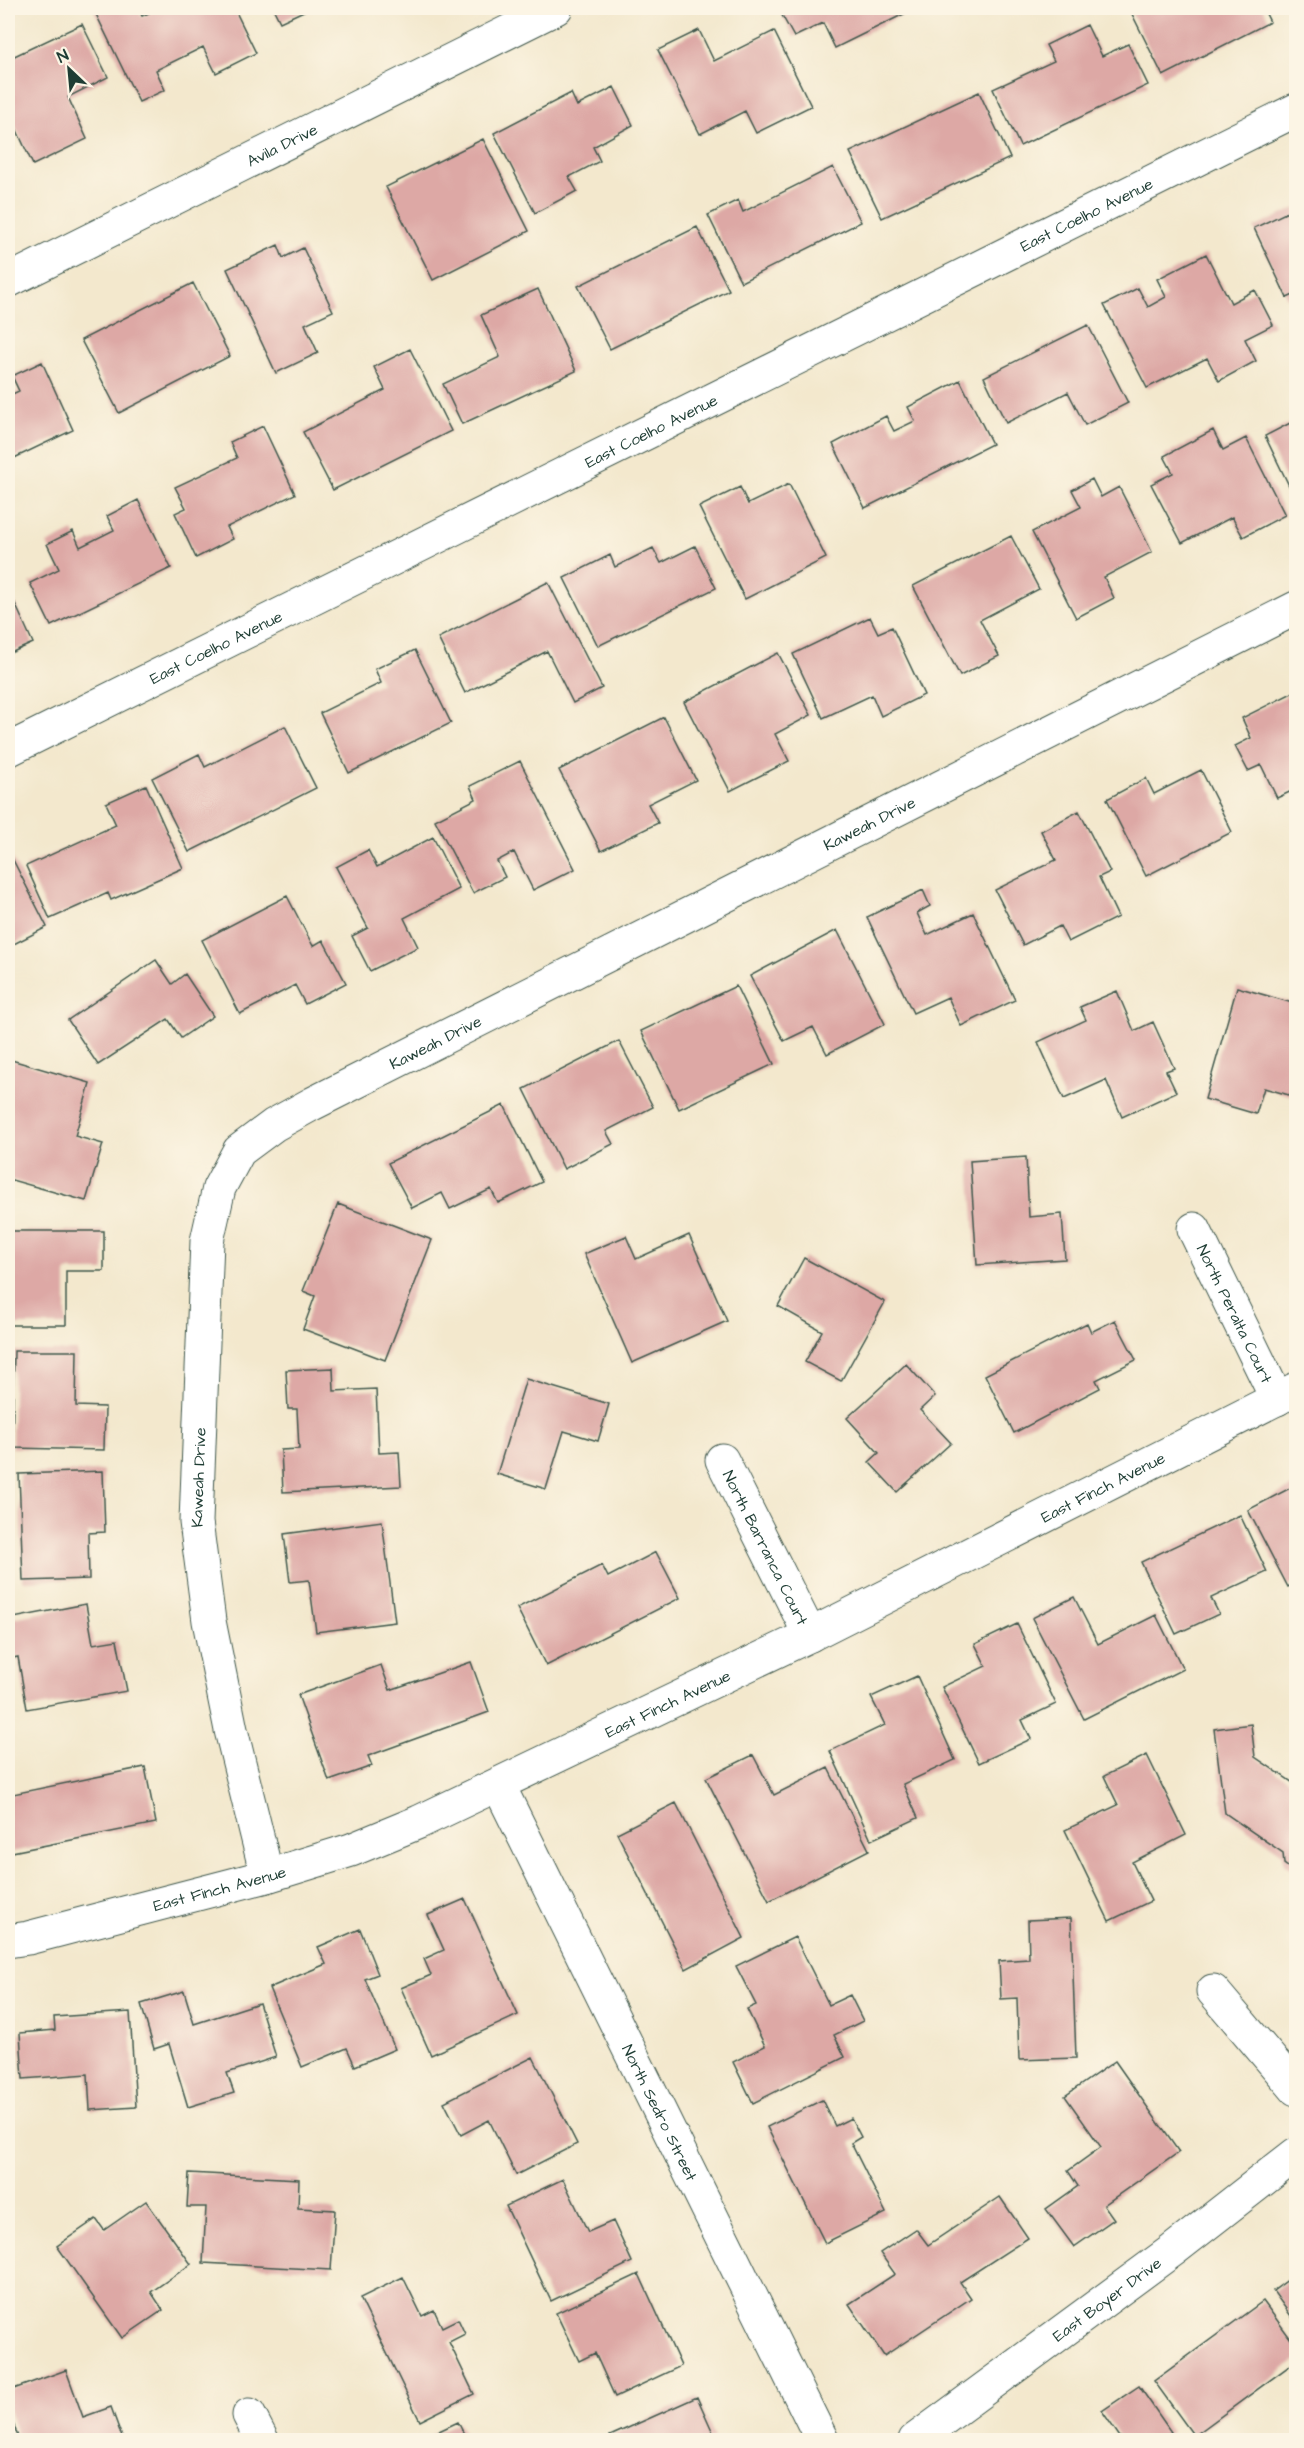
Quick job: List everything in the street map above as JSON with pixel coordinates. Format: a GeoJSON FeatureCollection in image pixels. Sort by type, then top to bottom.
{"type":"FeatureCollection","features":[{"type":"Feature","properties":{"kind":"street","name":"Avila Drive"},"geometry":{"type":"LineString","coordinates":[[8,281],[556,8]]}},
{"type":"Feature","properties":{"kind":"street","name":"East Coelho Avenue"},"geometry":{"type":"LineString","coordinates":[[8,750],[1296,110]]}},
{"type":"Feature","properties":{"kind":"street","name":"Kaweah Drive"},"geometry":{"type":"LineString","coordinates":[[267,1876],[254,1831],[218,1664],[196,1522],[207,1241],[219,1188],[239,1151],[274,1125],[312,1104],[1296,608]]}},
{"type":"Feature","properties":{"kind":"street","name":"North Peralta Court"},"geometry":{"type":"LineString","coordinates":[[1194,1229],[1287,1394]]}},
{"type":"Feature","properties":{"kind":"street","name":"East Finch Avenue"},"geometry":{"type":"LineString","coordinates":[[8,1941],[39,1936],[267,1876],[360,1846],[499,1786],[810,1635],[1287,1394]]}},
{"type":"Feature","properties":{"kind":"street","name":"North Barranca Court"},"geometry":{"type":"LineString","coordinates":[[722,1460],[810,1635]]}},
{"type":"Feature","properties":{"kind":"street","name":"North Sedro Street"},"geometry":{"type":"LineString","coordinates":[[499,1786],[822,2440]]}},
{"type":"Feature","properties":{"kind":"street"},"geometry":{"type":"LineString","coordinates":[[1213,1991],[1296,2089]]}},
{"type":"Feature","properties":{"kind":"street","name":"East Boyer Drive"},"geometry":{"type":"LineString","coordinates":[[915,2440],[1173,2250],[1296,2154]]}},
{"type":"Feature","properties":{"kind":"building"},"geometry":{"type":"Polygon","coordinates":[[[93,8],[138,8],[142,16],[160,8],[234,8],[256,53],[216,73],[203,47],[156,70],[165,90],[139,102],[93,8]]]}},
{"type":"Feature","properties":{"kind":"building"},"geometry":{"type":"Polygon","coordinates":[[[273,8],[310,8],[280,22],[273,8]]]}},
{"type":"Feature","properties":{"kind":"building"},"geometry":{"type":"Polygon","coordinates":[[[778,8],[916,8],[835,48],[823,23],[794,37],[778,8]]]}},
{"type":"Feature","properties":{"kind":"building"},"geometry":{"type":"Polygon","coordinates":[[[1129,8],[1263,8],[1270,22],[1163,76],[1129,8]]]}},
{"type":"Feature","properties":{"kind":"building"},"geometry":{"type":"Polygon","coordinates":[[[82,24],[108,77],[68,97],[87,139],[33,165],[8,111],[8,59],[82,24]]]}},
{"type":"Feature","properties":{"kind":"building"},"geometry":{"type":"Polygon","coordinates":[[[1087,25],[1102,56],[1128,44],[1148,85],[1020,146],[993,89],[1054,61],[1046,45],[1087,25]]]}},
{"type":"Feature","properties":{"kind":"building"},"geometry":{"type":"Polygon","coordinates":[[[699,30],[714,61],[774,31],[811,106],[756,133],[745,111],[700,134],[658,50],[699,30]]]}},
{"type":"Feature","properties":{"kind":"building"},"geometry":{"type":"Polygon","coordinates":[[[614,87],[633,125],[593,147],[600,161],[569,177],[577,191],[535,213],[494,133],[571,93],[577,106],[614,87]]]}},
{"type":"Feature","properties":{"kind":"building"},"geometry":{"type":"Polygon","coordinates":[[[979,92],[1010,158],[882,218],[850,152],[979,92]]]}},
{"type":"Feature","properties":{"kind":"building"},"geometry":{"type":"Polygon","coordinates":[[[483,139],[529,231],[433,280],[386,187],[483,139]]]}},
{"type":"Feature","properties":{"kind":"building"},"geometry":{"type":"Polygon","coordinates":[[[833,167],[861,222],[741,282],[708,215],[738,200],[743,212],[833,167]]]}},
{"type":"Feature","properties":{"kind":"building"},"geometry":{"type":"Polygon","coordinates":[[[1296,208],[1296,294],[1287,298],[1254,228],[1296,208]]]}},
{"type":"Feature","properties":{"kind":"building"},"geometry":{"type":"Polygon","coordinates":[[[697,227],[729,290],[610,349],[578,286],[697,227]]]}},
{"type":"Feature","properties":{"kind":"building"},"geometry":{"type":"Polygon","coordinates":[[[278,245],[283,258],[303,248],[333,311],[305,324],[318,353],[276,373],[227,269],[278,245]]]}},
{"type":"Feature","properties":{"kind":"building"},"geometry":{"type":"Polygon","coordinates":[[[1206,254],[1231,303],[1255,290],[1273,325],[1245,339],[1256,361],[1219,381],[1207,358],[1147,388],[1104,305],[1138,288],[1148,307],[1166,297],[1157,279],[1206,254]]]}},
{"type":"Feature","properties":{"kind":"building"},"geometry":{"type":"Polygon","coordinates":[[[193,283],[230,356],[119,413],[81,340],[193,283]]]}},
{"type":"Feature","properties":{"kind":"building"},"geometry":{"type":"Polygon","coordinates":[[[538,289],[576,371],[462,424],[443,384],[500,357],[481,315],[538,289]]]}},
{"type":"Feature","properties":{"kind":"building"},"geometry":{"type":"Polygon","coordinates":[[[1088,325],[1128,403],[1085,425],[1068,392],[1006,423],[984,377],[1088,325]]]}},
{"type":"Feature","properties":{"kind":"building"},"geometry":{"type":"Polygon","coordinates":[[[410,349],[451,431],[333,490],[303,432],[385,390],[374,367],[410,349]]]}},
{"type":"Feature","properties":{"kind":"building"},"geometry":{"type":"Polygon","coordinates":[[[42,362],[73,430],[8,461],[8,396],[19,391],[12,376],[42,362]]]}},
{"type":"Feature","properties":{"kind":"building"},"geometry":{"type":"Polygon","coordinates":[[[960,380],[992,444],[865,508],[833,444],[886,416],[894,431],[915,421],[908,407],[960,380]]]}},
{"type":"Feature","properties":{"kind":"building"},"geometry":{"type":"Polygon","coordinates":[[[1296,420],[1296,500],[1265,436],[1296,420]]]}},
{"type":"Feature","properties":{"kind":"building"},"geometry":{"type":"Polygon","coordinates":[[[263,426],[295,494],[227,527],[233,539],[196,558],[175,513],[186,508],[175,487],[237,458],[230,442],[263,426]]]}},
{"type":"Feature","properties":{"kind":"building"},"geometry":{"type":"Polygon","coordinates":[[[1213,430],[1223,450],[1246,438],[1285,515],[1243,537],[1232,517],[1182,543],[1151,484],[1173,473],[1164,456],[1213,430]]]}},
{"type":"Feature","properties":{"kind":"building"},"geometry":{"type":"Polygon","coordinates":[[[1092,479],[1101,497],[1119,487],[1152,552],[1104,577],[1114,598],[1076,618],[1032,532],[1081,507],[1072,490],[1092,479]]]}},
{"type":"Feature","properties":{"kind":"building"},"geometry":{"type":"Polygon","coordinates":[[[789,484],[826,558],[745,599],[699,507],[740,487],[748,504],[789,484]]]}},
{"type":"Feature","properties":{"kind":"building"},"geometry":{"type":"Polygon","coordinates":[[[138,500],[171,568],[51,626],[30,583],[59,569],[47,544],[73,531],[80,547],[114,530],[107,516],[138,500]]]}},
{"type":"Feature","properties":{"kind":"building"},"geometry":{"type":"Polygon","coordinates":[[[1011,536],[1039,589],[980,620],[999,656],[960,676],[913,586],[1011,536]]]}},
{"type":"Feature","properties":{"kind":"building"},"geometry":{"type":"Polygon","coordinates":[[[695,546],[716,588],[598,646],[564,578],[610,555],[615,567],[653,548],[661,563],[695,546]]]}},
{"type":"Feature","properties":{"kind":"building"},"geometry":{"type":"Polygon","coordinates":[[[548,582],[602,688],[573,703],[547,651],[465,693],[438,638],[548,582]]]}},
{"type":"Feature","properties":{"kind":"building"},"geometry":{"type":"Polygon","coordinates":[[[8,588],[33,643],[8,654],[8,588]]]}},
{"type":"Feature","properties":{"kind":"building"},"geometry":{"type":"Polygon","coordinates":[[[870,617],[878,633],[892,627],[924,695],[881,716],[872,695],[823,718],[793,654],[870,617]]]}},
{"type":"Feature","properties":{"kind":"building"},"geometry":{"type":"Polygon","coordinates":[[[415,650],[451,723],[349,773],[320,713],[381,683],[375,669],[415,650]]]}},
{"type":"Feature","properties":{"kind":"building"},"geometry":{"type":"Polygon","coordinates":[[[778,653],[811,715],[775,734],[789,761],[730,791],[684,702],[778,653]]]}},
{"type":"Feature","properties":{"kind":"building"},"geometry":{"type":"Polygon","coordinates":[[[1296,691],[1296,789],[1277,798],[1261,765],[1248,771],[1235,746],[1251,738],[1242,718],[1296,691]]]}},
{"type":"Feature","properties":{"kind":"building"},"geometry":{"type":"Polygon","coordinates":[[[664,717],[696,780],[648,804],[658,823],[601,851],[559,770],[664,717]]]}},
{"type":"Feature","properties":{"kind":"building"},"geometry":{"type":"Polygon","coordinates":[[[285,726],[316,788],[189,852],[152,778],[199,754],[205,767],[285,726]]]}},
{"type":"Feature","properties":{"kind":"building"},"geometry":{"type":"Polygon","coordinates":[[[520,761],[575,869],[533,890],[514,852],[497,861],[505,877],[473,893],[435,820],[476,799],[470,786],[520,761]]]}},
{"type":"Feature","properties":{"kind":"building"},"geometry":{"type":"Polygon","coordinates":[[[1201,770],[1232,832],[1146,876],[1107,799],[1146,778],[1154,794],[1201,770]]]}},
{"type":"Feature","properties":{"kind":"building"},"geometry":{"type":"Polygon","coordinates":[[[146,785],[183,868],[111,900],[108,893],[50,919],[26,866],[116,825],[106,803],[146,785]]]}},
{"type":"Feature","properties":{"kind":"building"},"geometry":{"type":"Polygon","coordinates":[[[1079,811],[1110,872],[1099,877],[1118,917],[1068,942],[1060,926],[1023,945],[995,890],[1056,860],[1041,831],[1079,811]]]}},
{"type":"Feature","properties":{"kind":"building"},"geometry":{"type":"Polygon","coordinates":[[[433,837],[459,889],[404,918],[418,947],[370,971],[352,936],[368,928],[336,867],[368,850],[377,867],[433,837]]]}},
{"type":"Feature","properties":{"kind":"building"},"geometry":{"type":"Polygon","coordinates":[[[10,854],[47,927],[8,947],[8,856],[10,854]]]}},
{"type":"Feature","properties":{"kind":"building"},"geometry":{"type":"Polygon","coordinates":[[[923,890],[930,906],[917,913],[927,935],[973,913],[1015,1000],[961,1026],[948,997],[913,1013],[867,917],[923,890]]]}},
{"type":"Feature","properties":{"kind":"building"},"geometry":{"type":"Polygon","coordinates":[[[287,896],[313,946],[323,940],[346,983],[305,1004],[295,985],[240,1014],[202,940],[287,896]]]}},
{"type":"Feature","properties":{"kind":"building"},"geometry":{"type":"Polygon","coordinates":[[[837,930],[885,1024],[827,1054],[813,1027],[784,1041],[750,976],[837,930]]]}},
{"type":"Feature","properties":{"kind":"building"},"geometry":{"type":"Polygon","coordinates":[[[156,960],[172,984],[185,974],[213,1016],[181,1038],[168,1019],[98,1065],[68,1020],[156,960]]]}},
{"type":"Feature","properties":{"kind":"building"},"geometry":{"type":"Polygon","coordinates":[[[736,986],[774,1064],[679,1109],[641,1031],[736,986]]]}},
{"type":"Feature","properties":{"kind":"building"},"geometry":{"type":"Polygon","coordinates":[[[1237,987],[1296,1004],[1296,1097],[1264,1088],[1256,1114],[1205,1099],[1237,987]]]}},
{"type":"Feature","properties":{"kind":"building"},"geometry":{"type":"Polygon","coordinates":[[[1117,991],[1134,1031],[1153,1022],[1174,1068],[1166,1071],[1176,1092],[1122,1117],[1106,1080],[1064,1099],[1038,1042],[1086,1020],[1080,1007],[1117,991]]]}},
{"type":"Feature","properties":{"kind":"building"},"geometry":{"type":"Polygon","coordinates":[[[619,1041],[653,1107],[606,1131],[613,1144],[564,1169],[524,1089],[619,1041]]]}},
{"type":"Feature","properties":{"kind":"building"},"geometry":{"type":"Polygon","coordinates":[[[8,1059],[90,1083],[75,1136],[103,1144],[86,1201],[8,1179],[8,1059]]]}},
{"type":"Feature","properties":{"kind":"building"},"geometry":{"type":"Polygon","coordinates":[[[504,1105],[542,1182],[498,1203],[491,1189],[450,1209],[442,1193],[412,1208],[388,1163],[504,1105]]]}},
{"type":"Feature","properties":{"kind":"building"},"geometry":{"type":"Polygon","coordinates":[[[1026,1157],[1029,1217],[1062,1214],[1065,1259],[977,1265],[970,1161],[1026,1157]]]}},
{"type":"Feature","properties":{"kind":"building"},"geometry":{"type":"Polygon","coordinates":[[[338,1204],[432,1240],[385,1360],[303,1329],[315,1296],[303,1291],[338,1204]]]}},
{"type":"Feature","properties":{"kind":"building"},"geometry":{"type":"Polygon","coordinates":[[[8,1231],[104,1231],[104,1271],[66,1271],[66,1325],[8,1325],[8,1231]]]}},
{"type":"Feature","properties":{"kind":"building"},"geometry":{"type":"Polygon","coordinates":[[[689,1235],[727,1321],[632,1363],[584,1254],[626,1236],[636,1259],[689,1235]]]}},
{"type":"Feature","properties":{"kind":"building"},"geometry":{"type":"Polygon","coordinates":[[[804,1258],[885,1302],[841,1381],[805,1362],[822,1331],[778,1306],[804,1258]]]}},
{"type":"Feature","properties":{"kind":"building"},"geometry":{"type":"Polygon","coordinates":[[[1115,1320],[1136,1360],[1096,1380],[1100,1388],[1014,1433],[985,1375],[1087,1323],[1091,1332],[1115,1320]]]}},
{"type":"Feature","properties":{"kind":"building"},"geometry":{"type":"Polygon","coordinates":[[[14,1351],[77,1351],[76,1406],[105,1407],[104,1450],[12,1448],[14,1351]]]}},
{"type":"Feature","properties":{"kind":"building"},"geometry":{"type":"Polygon","coordinates":[[[906,1364],[935,1396],[920,1410],[951,1443],[897,1492],[869,1462],[879,1453],[847,1418],[906,1364]]]}},
{"type":"Feature","properties":{"kind":"building"},"geometry":{"type":"Polygon","coordinates":[[[333,1368],[334,1391],[376,1389],[379,1453],[399,1452],[401,1486],[283,1492],[281,1450],[299,1449],[297,1409],[288,1409],[286,1370],[333,1368]]]}},
{"type":"Feature","properties":{"kind":"building"},"geometry":{"type":"Polygon","coordinates":[[[526,1379],[609,1404],[598,1441],[564,1431],[546,1489],[497,1474],[526,1379]]]}},
{"type":"Feature","properties":{"kind":"building"},"geometry":{"type":"Polygon","coordinates":[[[103,1471],[105,1532],[88,1533],[89,1579],[23,1581],[19,1474],[103,1471]]]}},
{"type":"Feature","properties":{"kind":"building"},"geometry":{"type":"Polygon","coordinates":[[[1296,1485],[1296,1582],[1288,1587],[1248,1510],[1296,1485]]]}},
{"type":"Feature","properties":{"kind":"building"},"geometry":{"type":"Polygon","coordinates":[[[1240,1515],[1267,1572],[1211,1598],[1219,1614],[1176,1634],[1141,1562],[1240,1515]]]}},
{"type":"Feature","properties":{"kind":"building"},"geometry":{"type":"Polygon","coordinates":[[[382,1521],[395,1622],[316,1632],[309,1580],[290,1582],[284,1534],[382,1521]]]}},
{"type":"Feature","properties":{"kind":"building"},"geometry":{"type":"Polygon","coordinates":[[[656,1552],[680,1598],[546,1666],[517,1608],[602,1565],[608,1577],[656,1552]]]}},
{"type":"Feature","properties":{"kind":"building"},"geometry":{"type":"Polygon","coordinates":[[[1074,1597],[1098,1644],[1156,1615],[1183,1669],[1084,1719],[1032,1618],[1074,1597]]]}},
{"type":"Feature","properties":{"kind":"building"},"geometry":{"type":"Polygon","coordinates":[[[86,1604],[93,1644],[117,1640],[127,1691],[27,1709],[18,1657],[8,1659],[8,1619],[86,1604]]]}},
{"type":"Feature","properties":{"kind":"building"},"geometry":{"type":"Polygon","coordinates":[[[1017,1624],[1056,1704],[1022,1720],[1031,1739],[979,1763],[942,1687],[986,1666],[975,1644],[1017,1624]]]}},
{"type":"Feature","properties":{"kind":"building"},"geometry":{"type":"Polygon","coordinates":[[[471,1662],[489,1712],[368,1756],[372,1766],[329,1781],[298,1695],[381,1665],[390,1690],[471,1662]]]}},
{"type":"Feature","properties":{"kind":"building"},"geometry":{"type":"Polygon","coordinates":[[[917,1676],[955,1760],[903,1784],[918,1818],[871,1840],[830,1751],[885,1725],[871,1697],[917,1676]]]}},
{"type":"Feature","properties":{"kind":"building"},"geometry":{"type":"Polygon","coordinates":[[[1251,1724],[1255,1757],[1296,1785],[1296,1873],[1284,1864],[1283,1853],[1225,1813],[1214,1729],[1251,1724]]]}},
{"type":"Feature","properties":{"kind":"building"},"geometry":{"type":"Polygon","coordinates":[[[753,1755],[774,1795],[828,1768],[869,1850],[769,1901],[706,1778],[753,1755]]]}},
{"type":"Feature","properties":{"kind":"building"},"geometry":{"type":"Polygon","coordinates":[[[1147,1755],[1186,1835],[1132,1862],[1151,1901],[1109,1921],[1065,1830],[1118,1805],[1104,1776],[1147,1755]]]}},
{"type":"Feature","properties":{"kind":"building"},"geometry":{"type":"Polygon","coordinates":[[[145,1767],[156,1823],[12,1852],[8,1829],[8,1795],[145,1767]]]}},
{"type":"Feature","properties":{"kind":"building"},"geometry":{"type":"Polygon","coordinates":[[[676,1803],[744,1938],[686,1969],[617,1833],[676,1803]]]}},
{"type":"Feature","properties":{"kind":"building"},"geometry":{"type":"Polygon","coordinates":[[[465,1899],[518,2015],[431,2055],[401,1988],[431,1975],[424,1959],[444,1950],[428,1915],[465,1899]]]}},
{"type":"Feature","properties":{"kind":"building"},"geometry":{"type":"Polygon","coordinates":[[[1071,1918],[1076,2058],[1019,2060],[1017,1998],[1001,1999],[999,1961],[1029,1959],[1028,1920],[1071,1918]]]}},
{"type":"Feature","properties":{"kind":"building"},"geometry":{"type":"Polygon","coordinates":[[[360,1929],[378,1974],[365,1979],[395,2049],[355,2066],[347,2048],[302,2067],[269,1988],[326,1964],[318,1947],[360,1929]]]}},
{"type":"Feature","properties":{"kind":"building"},"geometry":{"type":"Polygon","coordinates":[[[795,1937],[829,2005],[850,1995],[863,2021],[834,2035],[845,2057],[753,2103],[733,2062],[765,2046],[747,2009],[756,2005],[736,1966],[795,1937]]]}},
{"type":"Feature","properties":{"kind":"building"},"geometry":{"type":"Polygon","coordinates":[[[184,1991],[194,2024],[259,2003],[276,2057],[227,2073],[234,2093],[188,2107],[169,2044],[154,2049],[141,2004],[184,1991]]]}},
{"type":"Feature","properties":{"kind":"building"},"geometry":{"type":"Polygon","coordinates":[[[130,2012],[136,2107],[90,2110],[88,2074],[23,2079],[20,2033],[55,2030],[54,2017],[130,2012]]]}},
{"type":"Feature","properties":{"kind":"building"},"geometry":{"type":"Polygon","coordinates":[[[533,2057],[577,2144],[516,2175],[489,2120],[461,2135],[444,2102],[533,2057]]]}},
{"type":"Feature","properties":{"kind":"building"},"geometry":{"type":"Polygon","coordinates":[[[1115,2061],[1179,2152],[1104,2205],[1114,2219],[1074,2247],[1046,2209],[1078,2186],[1068,2171],[1101,2147],[1065,2096],[1115,2061]]]}},
{"type":"Feature","properties":{"kind":"building"},"geometry":{"type":"Polygon","coordinates":[[[822,2100],[835,2126],[851,2118],[861,2137],[851,2143],[886,2213],[825,2243],[767,2127],[822,2100]]]}},
{"type":"Feature","properties":{"kind":"building"},"geometry":{"type":"Polygon","coordinates":[[[189,2173],[299,2179],[298,2208],[335,2210],[331,2270],[203,2263],[206,2207],[187,2207],[189,2173]]]}},
{"type":"Feature","properties":{"kind":"building"},"geometry":{"type":"Polygon","coordinates":[[[563,2179],[588,2232],[613,2221],[632,2262],[551,2301],[506,2206],[563,2179]]]}},
{"type":"Feature","properties":{"kind":"building"},"geometry":{"type":"Polygon","coordinates":[[[1000,2197],[1028,2238],[960,2282],[971,2298],[884,2356],[849,2304],[895,2274],[880,2253],[916,2229],[928,2245],[1000,2197]]]}},
{"type":"Feature","properties":{"kind":"building"},"geometry":{"type":"Polygon","coordinates":[[[146,2201],[191,2264],[151,2292],[163,2310],[122,2338],[57,2246],[96,2219],[104,2230],[146,2201]]]}},
{"type":"Feature","properties":{"kind":"building"},"geometry":{"type":"Polygon","coordinates":[[[639,2274],[681,2366],[615,2397],[595,2353],[579,2361],[556,2313],[639,2274]]]}},
{"type":"Feature","properties":{"kind":"building"},"geometry":{"type":"Polygon","coordinates":[[[1296,2274],[1296,2323],[1273,2291],[1296,2274]]]}},
{"type":"Feature","properties":{"kind":"building"},"geometry":{"type":"Polygon","coordinates":[[[403,2277],[422,2316],[434,2310],[442,2327],[458,2319],[465,2334],[449,2342],[474,2394],[420,2421],[360,2298],[403,2277]]]}},
{"type":"Feature","properties":{"kind":"building"},"geometry":{"type":"Polygon","coordinates":[[[1263,2301],[1296,2346],[1296,2361],[1194,2436],[1154,2381],[1263,2301]]]}},
{"type":"Feature","properties":{"kind":"building"},"geometry":{"type":"Polygon","coordinates":[[[66,2370],[83,2417],[111,2407],[123,2440],[19,2440],[8,2408],[8,2391],[66,2370]]]}},
{"type":"Feature","properties":{"kind":"building"},"geometry":{"type":"Polygon","coordinates":[[[1139,2386],[1171,2432],[1165,2436],[1167,2440],[1122,2440],[1102,2411],[1139,2386]]]}},
{"type":"Feature","properties":{"kind":"building"},"geometry":{"type":"Polygon","coordinates":[[[697,2397],[715,2437],[706,2440],[611,2440],[610,2436],[697,2397]]]}},
{"type":"Feature","properties":{"kind":"building"},"geometry":{"type":"Polygon","coordinates":[[[458,2422],[467,2440],[420,2440],[458,2422]]]}}]}
